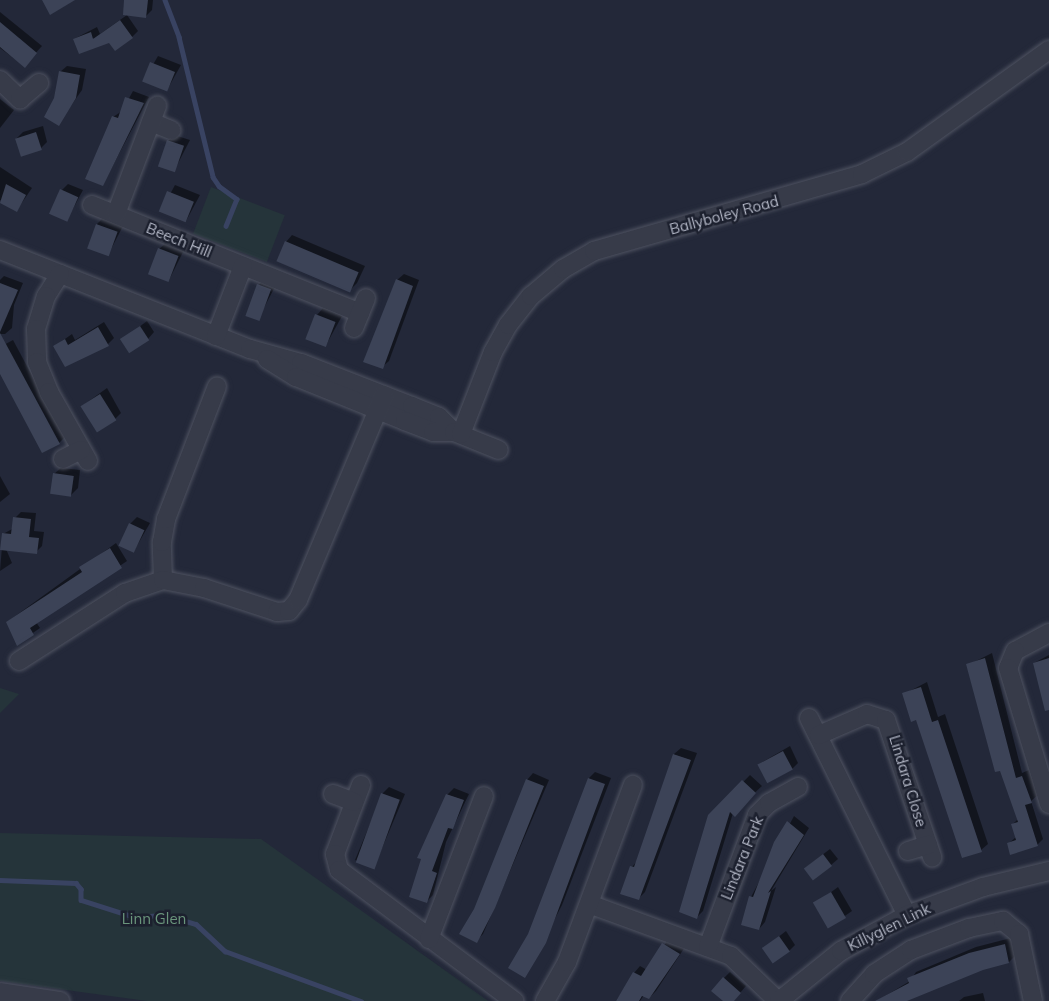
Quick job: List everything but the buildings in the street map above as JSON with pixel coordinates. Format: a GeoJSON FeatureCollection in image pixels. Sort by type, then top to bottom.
{"type":"FeatureCollection","features":[{"type":"Feature","properties":{"kind":"street","name":"Ballyboley Road"},"geometry":{"type":"LineString","coordinates":[[458,433],[485,348],[531,296],[594,251],[862,174],[907,152],[1049,50]]}},
{"type":"Feature","properties":{"kind":"street"},"geometry":{"type":"LineString","coordinates":[[0,81],[20,99],[39,83]]}},
{"type":"Feature","properties":{"kind":"street"},"geometry":{"type":"LineString","coordinates":[[116,214],[154,114],[171,130]]}},
{"type":"Feature","properties":{"kind":"street","name":"Beech Hill"},"geometry":{"type":"LineString","coordinates":[[92,205],[360,313]]}},
{"type":"Feature","properties":{"kind":"street"},"geometry":{"type":"LineString","coordinates":[[0,250],[250,349],[296,377],[381,403],[434,432],[458,433],[499,450]]}},
{"type":"Feature","properties":{"kind":"street"},"geometry":{"type":"LineString","coordinates":[[216,336],[243,266]]}},
{"type":"Feature","properties":{"kind":"street"},"geometry":{"type":"LineString","coordinates":[[60,274],[46,296],[36,329],[37,362],[84,455],[63,459]]}},
{"type":"Feature","properties":{"kind":"street"},"geometry":{"type":"LineString","coordinates":[[163,580],[162,542],[166,519],[217,386]]}},
{"type":"Feature","properties":{"kind":"street"},"geometry":{"type":"LineString","coordinates":[[19,661],[125,593],[163,580],[194,585],[277,612],[289,611],[298,600],[381,403]]}},
{"type":"Feature","properties":{"kind":"street"},"geometry":{"type":"LineString","coordinates":[[1049,633],[1015,651],[1008,668],[1049,804]]}},
{"type":"Feature","properties":{"kind":"street","name":"Lindara Close"},"geometry":{"type":"LineString","coordinates":[[819,735],[867,714],[886,720],[930,851],[908,850]]}},
{"type":"Feature","properties":{"kind":"street"},"geometry":{"type":"LineString","coordinates":[[809,718],[907,915]]}},
{"type":"Feature","properties":{"kind":"street"},"geometry":{"type":"LineString","coordinates":[[361,785],[335,854],[338,868],[514,1001]]}},
{"type":"Feature","properties":{"kind":"street"},"geometry":{"type":"LineString","coordinates":[[545,1001],[567,962],[633,785]]}},
{"type":"Feature","properties":{"kind":"street","name":"Lindara Park"},"geometry":{"type":"LineString","coordinates":[[708,946],[757,815],[798,787]]}},
{"type":"Feature","properties":{"kind":"street"},"geometry":{"type":"LineString","coordinates":[[333,794],[354,802]]}},
{"type":"Feature","properties":{"kind":"street"},"geometry":{"type":"LineString","coordinates":[[429,939],[484,796]]}},
{"type":"Feature","properties":{"kind":"street","name":"Killyglen Link"},"geometry":{"type":"LineString","coordinates":[[778,1001],[841,951],[907,915],[983,887],[1049,871]]}},
{"type":"Feature","properties":{"kind":"street"},"geometry":{"type":"LineString","coordinates":[[589,904],[731,956],[778,1001]]}},
{"type":"Feature","properties":{"kind":"street"},"geometry":{"type":"LineString","coordinates":[[850,1001],[874,974],[911,950],[969,928],[1001,921],[1012,925],[1019,934],[1033,1001]]}},
{"type":"Feature","properties":{"kind":"street"},"geometry":{"type":"LineString","coordinates":[[0,992],[60,1001]]}},
{"type":"Feature","properties":{"kind":"green space"},"geometry":{"type":"Polygon","coordinates":[[[211,187],[285,215],[267,262],[193,234],[211,187]]]}},
{"type":"Feature","properties":{"kind":"green space"},"geometry":{"type":"Polygon","coordinates":[[[0,688],[19,694],[0,713],[0,688]]]}},
{"type":"Feature","properties":{"kind":"green space","name":"Linn Glen"},"geometry":{"type":"Polygon","coordinates":[[[0,833],[261,839],[488,1001],[147,1001],[0,981],[0,833]]]}},
{"type":"Feature","properties":{"kind":"waterway"},"geometry":{"type":"LineString","coordinates":[[165,0],[179,37],[213,177],[219,186],[237,199],[226,226]]}},
{"type":"Feature","properties":{"kind":"waterway"},"geometry":{"type":"LineString","coordinates":[[0,880],[76,883],[81,889],[81,900],[135,917],[166,915],[196,924],[225,951],[361,1001]]}}]}
